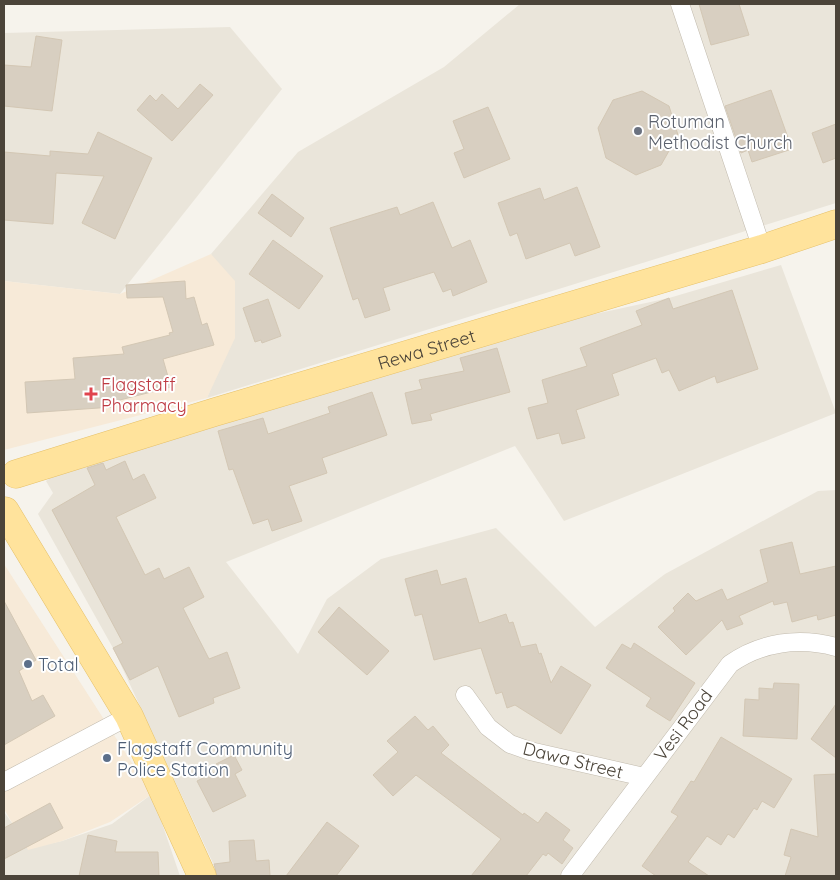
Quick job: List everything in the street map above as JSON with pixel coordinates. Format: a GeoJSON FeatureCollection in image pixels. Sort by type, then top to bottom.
{"type":"FeatureCollection","features":[{"type":"Feature","properties":{"kind":"main road","name":"Rewa Street"},"geometry":{"type":"LineString","coordinates":[[10,469],[215,412],[762,249],[836,224]]}},
{"type":"Feature","properties":{"kind":"main road"},"geometry":{"type":"LineString","coordinates":[[10,469],[20,490],[13,506],[5,511],[129,716],[202,876]]}},
{"type":"Feature","properties":{"kind":"street"},"geometry":{"type":"LineString","coordinates":[[680,4],[762,249]]}},
{"type":"Feature","properties":{"kind":"street","name":"Vesi Road"},"geometry":{"type":"LineString","coordinates":[[570,876],[730,664],[746,653],[764,646],[790,642],[824,643],[836,647]]}},
{"type":"Feature","properties":{"kind":"street","name":"Dawa Street"},"geometry":{"type":"LineString","coordinates":[[465,695],[488,727],[510,744],[530,751],[644,777]]}},
{"type":"Feature","properties":{"kind":"street"},"geometry":{"type":"LineString","coordinates":[[4,782],[129,716]]}},
{"type":"Feature","properties":{"kind":"shaded area"},"geometry":{"type":"Polygon","coordinates":[[[520,4],[836,4],[836,203],[207,398],[230,340],[230,287],[211,254],[298,152],[444,67],[520,4]]]}},
{"type":"Feature","properties":{"kind":"shaded area"},"geometry":{"type":"Polygon","coordinates":[[[230,27],[282,89],[120,294],[4,281],[4,33],[230,27]]]}},
{"type":"Feature","properties":{"kind":"shaded area"},"geometry":{"type":"Polygon","coordinates":[[[211,254],[235,281],[235,338],[207,398],[4,450],[4,281],[120,294],[211,254]]]}},
{"type":"Feature","properties":{"kind":"shaded area"},"geometry":{"type":"Polygon","coordinates":[[[781,265],[836,413],[564,521],[515,446],[226,562],[298,654],[327,599],[381,559],[496,528],[595,627],[665,574],[818,491],[836,490],[836,876],[219,876],[113,648],[38,514],[53,493],[46,481],[68,466],[498,335],[669,298],[781,265]]]}},
{"type":"Feature","properties":{"kind":"shaded area"},"geometry":{"type":"Polygon","coordinates":[[[4,564],[152,794],[110,822],[62,841],[28,850],[4,809],[4,564]]]}},
{"type":"Feature","properties":{"kind":"shaded area"},"geometry":{"type":"Polygon","coordinates":[[[152,794],[180,876],[4,876],[4,812],[30,848],[62,841],[112,824],[152,794]]]}},
{"type":"Feature","properties":{"kind":"building"},"geometry":{"type":"Polygon","coordinates":[[[699,4],[739,4],[749,35],[711,45],[699,4]]]}},
{"type":"Feature","properties":{"kind":"building"},"geometry":{"type":"Polygon","coordinates":[[[36,36],[62,40],[52,111],[4,106],[4,65],[31,67],[36,36]]]}},
{"type":"Feature","properties":{"kind":"building"},"geometry":{"type":"Polygon","coordinates":[[[200,84],[213,95],[172,141],[137,110],[150,95],[156,101],[162,94],[178,109],[200,84]]]}},
{"type":"Feature","properties":{"kind":"building"},"geometry":{"type":"Polygon","coordinates":[[[771,90],[792,149],[752,162],[748,150],[741,153],[725,106],[771,90]]]}},
{"type":"Feature","properties":{"kind":"building","name":"Rotuman Methodist Church"},"geometry":{"type":"Polygon","coordinates":[[[642,91],[669,106],[678,135],[661,165],[636,175],[606,158],[598,128],[613,100],[642,91]]]}},
{"type":"Feature","properties":{"kind":"building"},"geometry":{"type":"Polygon","coordinates":[[[488,107],[510,159],[464,178],[454,153],[464,149],[453,121],[488,107]]]}},
{"type":"Feature","properties":{"kind":"building"},"geometry":{"type":"Polygon","coordinates":[[[836,124],[836,158],[823,163],[812,133],[836,124]]]}},
{"type":"Feature","properties":{"kind":"building"},"geometry":{"type":"Polygon","coordinates":[[[98,132],[152,158],[115,239],[82,223],[104,176],[56,173],[53,224],[4,220],[4,152],[50,156],[50,151],[88,154],[98,132]]]}},
{"type":"Feature","properties":{"kind":"building"},"geometry":{"type":"Polygon","coordinates":[[[577,187],[600,247],[575,256],[570,243],[526,259],[517,233],[510,236],[498,203],[540,188],[544,200],[577,187]]]}},
{"type":"Feature","properties":{"kind":"building"},"geometry":{"type":"Polygon","coordinates":[[[272,194],[304,218],[291,237],[258,213],[272,194]]]}},
{"type":"Feature","properties":{"kind":"building"},"geometry":{"type":"Polygon","coordinates":[[[433,202],[452,248],[470,240],[487,282],[453,296],[451,289],[443,292],[434,272],[383,288],[390,310],[365,318],[358,298],[353,300],[330,228],[397,207],[400,215],[433,202]]]}},
{"type":"Feature","properties":{"kind":"building"},"geometry":{"type":"Polygon","coordinates":[[[273,240],[323,276],[299,309],[249,274],[273,240]]]}},
{"type":"Feature","properties":{"kind":"building"},"geometry":{"type":"Polygon","coordinates":[[[185,281],[186,299],[194,297],[202,325],[207,323],[214,345],[163,359],[171,387],[112,402],[113,407],[27,413],[25,382],[75,379],[73,358],[124,354],[122,347],[170,335],[169,333],[173,332],[163,297],[127,298],[126,285],[185,281]]]}},
{"type":"Feature","properties":{"kind":"building"},"geometry":{"type":"Polygon","coordinates":[[[732,290],[758,369],[717,383],[715,376],[679,391],[669,370],[662,373],[656,358],[612,374],[619,395],[576,410],[585,438],[562,444],[559,433],[537,439],[528,408],[548,403],[542,380],[587,366],[580,348],[642,325],[636,311],[669,298],[673,309],[732,290]]]}},
{"type":"Feature","properties":{"kind":"building"},"geometry":{"type":"Polygon","coordinates":[[[268,299],[281,336],[262,343],[261,340],[255,342],[243,308],[268,299]]]}},
{"type":"Feature","properties":{"kind":"building"},"geometry":{"type":"Polygon","coordinates":[[[497,348],[510,392],[430,414],[432,420],[412,424],[405,393],[422,389],[419,380],[464,371],[460,358],[497,348]]]}},
{"type":"Feature","properties":{"kind":"building"},"geometry":{"type":"Polygon","coordinates":[[[372,392],[387,435],[322,458],[327,473],[289,486],[302,521],[272,531],[268,519],[253,524],[233,469],[229,470],[218,431],[263,418],[268,434],[330,413],[328,407],[372,392]]]}},
{"type":"Feature","properties":{"kind":"building"},"geometry":{"type":"Polygon","coordinates":[[[125,461],[133,480],[144,474],[156,498],[116,517],[145,575],[159,568],[164,579],[189,567],[204,597],[183,608],[209,659],[227,652],[240,688],[213,698],[214,703],[179,717],[158,666],[130,680],[113,648],[123,643],[52,510],[95,485],[87,468],[103,463],[106,470],[125,461]]]}},
{"type":"Feature","properties":{"kind":"building"},"geometry":{"type":"Polygon","coordinates":[[[792,542],[800,574],[836,566],[836,615],[818,620],[817,615],[792,622],[787,602],[774,605],[773,601],[739,616],[743,624],[727,630],[722,620],[686,655],[658,627],[675,611],[673,608],[688,593],[696,601],[722,589],[727,600],[768,582],[760,550],[792,542]]]}},
{"type":"Feature","properties":{"kind":"building"},"geometry":{"type":"Polygon","coordinates":[[[437,570],[441,585],[466,578],[479,623],[506,614],[509,623],[513,622],[521,647],[536,644],[551,683],[561,666],[591,685],[561,734],[515,705],[507,708],[502,692],[496,694],[481,648],[434,660],[422,614],[415,616],[405,579],[437,570]]]}},
{"type":"Feature","properties":{"kind":"building"},"geometry":{"type":"Polygon","coordinates":[[[4,601],[36,660],[19,671],[32,701],[43,695],[55,716],[4,745],[4,601]]]}},
{"type":"Feature","properties":{"kind":"building"},"geometry":{"type":"Polygon","coordinates":[[[339,607],[389,651],[367,675],[318,632],[339,607]]]}},
{"type":"Feature","properties":{"kind":"building"},"geometry":{"type":"Polygon","coordinates":[[[634,643],[695,683],[670,721],[646,706],[651,698],[606,668],[622,644],[631,649],[634,643]]]}},
{"type":"Feature","properties":{"kind":"building"},"geometry":{"type":"Polygon","coordinates":[[[774,683],[799,684],[797,739],[743,736],[745,699],[759,700],[759,688],[773,689],[774,683]]]}},
{"type":"Feature","properties":{"kind":"building"},"geometry":{"type":"Polygon","coordinates":[[[836,704],[836,758],[811,739],[836,704]]]}},
{"type":"Feature","properties":{"kind":"building"},"geometry":{"type":"Polygon","coordinates":[[[415,716],[428,730],[433,726],[449,745],[441,753],[523,815],[524,813],[538,823],[546,812],[570,830],[563,840],[573,848],[562,864],[548,853],[546,856],[543,854],[526,876],[471,876],[501,839],[416,775],[393,796],[373,775],[398,752],[387,741],[415,716]]]}},
{"type":"Feature","properties":{"kind":"building"},"geometry":{"type":"Polygon","coordinates":[[[721,737],[792,779],[774,808],[762,801],[757,810],[754,808],[734,838],[728,834],[721,845],[707,836],[688,862],[709,876],[656,876],[642,866],[678,816],[671,812],[691,781],[694,782],[721,737]]]}},
{"type":"Feature","properties":{"kind":"building"},"geometry":{"type":"Polygon","coordinates":[[[234,755],[242,770],[235,774],[246,796],[213,812],[197,781],[219,770],[216,764],[234,755]]]}},
{"type":"Feature","properties":{"kind":"building"},"geometry":{"type":"Polygon","coordinates":[[[836,774],[836,876],[785,876],[791,857],[784,855],[791,829],[818,837],[814,775],[836,774]]]}},
{"type":"Feature","properties":{"kind":"building"},"geometry":{"type":"Polygon","coordinates":[[[50,803],[63,828],[4,859],[4,828],[50,803]]]}},
{"type":"Feature","properties":{"kind":"building"},"geometry":{"type":"Polygon","coordinates":[[[327,822],[359,846],[336,876],[286,876],[327,822]]]}},
{"type":"Feature","properties":{"kind":"building"},"geometry":{"type":"Polygon","coordinates":[[[88,835],[117,841],[115,852],[158,852],[159,876],[79,876],[88,835]]]}},
{"type":"Feature","properties":{"kind":"building"},"geometry":{"type":"Polygon","coordinates":[[[254,840],[256,861],[269,860],[270,876],[217,876],[214,864],[230,862],[229,841],[254,840]]]}},
{"type":"Feature","properties":{"kind":"place","name":"Rotuman Methodist Church"},"geometry":{"type":"Point","coordinates":[638,131]}},
{"type":"Feature","properties":{"kind":"place","name":"Flagstaff Pharmacy"},"geometry":{"type":"Point","coordinates":[91,394]}},
{"type":"Feature","properties":{"kind":"place","name":"Total"},"geometry":{"type":"Point","coordinates":[28,664]}},
{"type":"Feature","properties":{"kind":"place","name":"Flagstaff Community Police Station"},"geometry":{"type":"Point","coordinates":[107,758]}}]}
